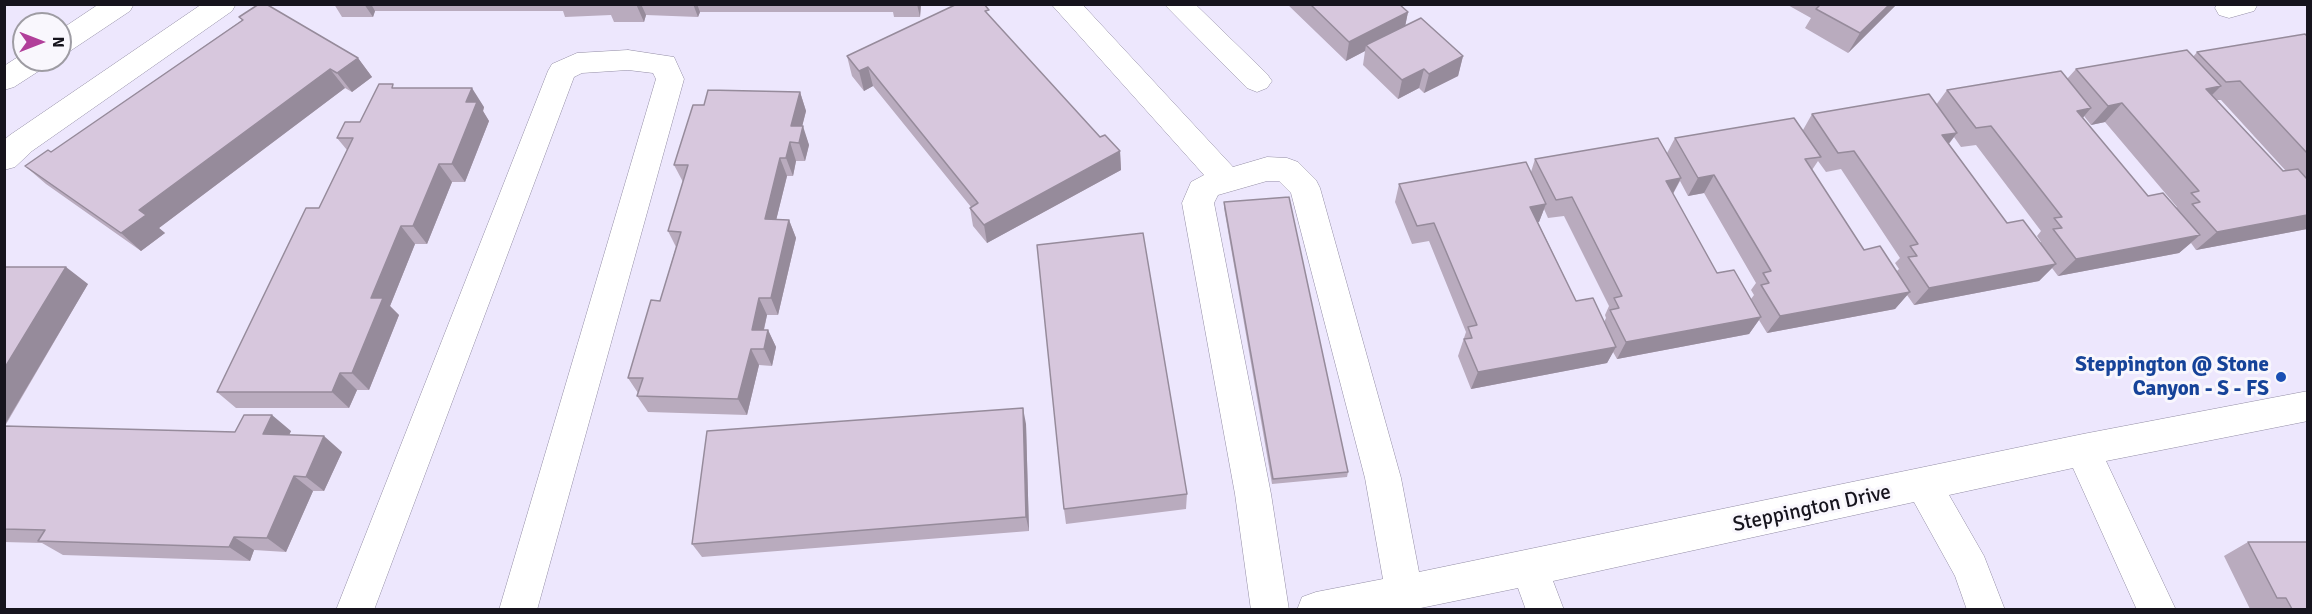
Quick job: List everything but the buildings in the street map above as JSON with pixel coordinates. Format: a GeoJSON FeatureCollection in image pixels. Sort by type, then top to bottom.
{"type":"FeatureCollection","features":[{"type":"Feature","properties":{"kind":"street"},"geometry":{"type":"LineString","coordinates":[[72,36],[120,4]]}},
{"type":"Feature","properties":{"kind":"street"},"geometry":{"type":"LineString","coordinates":[[4,159],[21,143],[222,4]]}},
{"type":"Feature","properties":{"kind":"street"},"geometry":{"type":"LineString","coordinates":[[1065,4],[1227,180]]}},
{"type":"Feature","properties":{"kind":"street"},"geometry":{"type":"LineString","coordinates":[[1178,4],[1257,81]]}},
{"type":"Feature","properties":{"kind":"street"},"geometry":{"type":"LineString","coordinates":[[355,609],[562,71],[577,63],[618,61],[663,64],[670,79],[519,609]]}},
{"type":"Feature","properties":{"kind":"street"},"geometry":{"type":"LineString","coordinates":[[1270,609],[1253,494],[1198,203],[1202,191],[1208,186],[1267,169],[1287,170],[1305,188],[1383,478],[1404,592]]}},
{"type":"Feature","properties":{"kind":"street","name":"Steppington Drive"},"geometry":{"type":"LineString","coordinates":[[1316,609],[1530,568],[1924,486],[2083,450],[2307,406]]}},
{"type":"Feature","properties":{"kind":"street"},"geometry":{"type":"LineString","coordinates":[[2083,450],[2157,609]]}},
{"type":"Feature","properties":{"kind":"street"},"geometry":{"type":"LineString","coordinates":[[1924,486],[1971,569],[1986,609]]}},
{"type":"Feature","properties":{"kind":"street"},"geometry":{"type":"LineString","coordinates":[[1530,568],[1545,609]]}},
{"type":"Feature","properties":{"kind":"place","name":"Steppington @ Stone Canyon - S - FS"},"geometry":{"type":"Point","coordinates":[2281,377]}}]}
